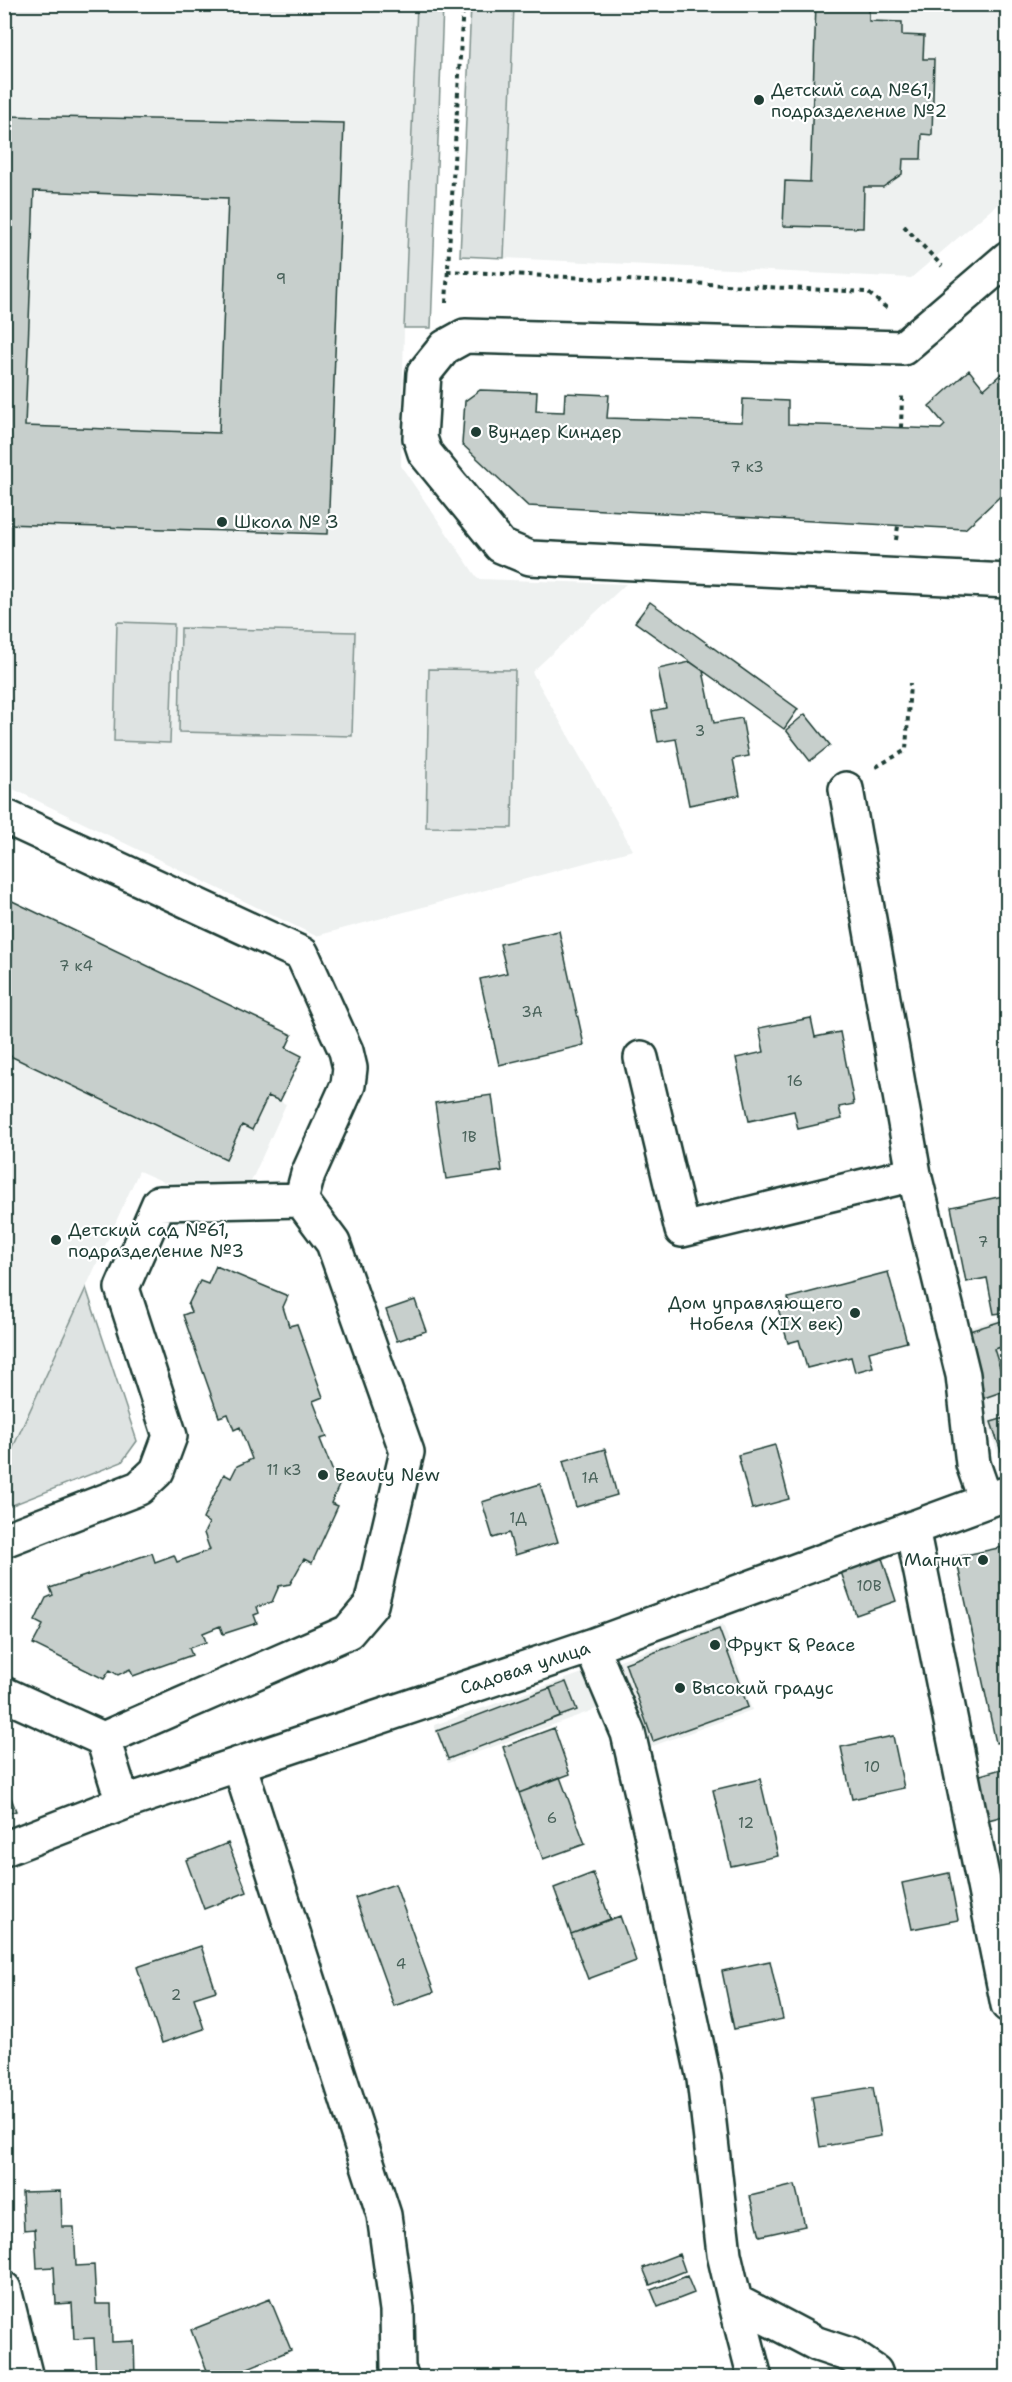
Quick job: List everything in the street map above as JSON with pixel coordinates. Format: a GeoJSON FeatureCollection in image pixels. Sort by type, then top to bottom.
{"type":"FeatureCollection","features":[{"type":"Feature","properties":{"kind":"street"},"geometry":{"type":"LineString","coordinates":[[1008,258],[903,348],[465,336],[445,347],[424,373],[420,438],[425,453],[501,546],[530,558],[1008,581]]}},
{"type":"Feature","properties":{"kind":"street"},"geometry":{"type":"LineString","coordinates":[[846,789],[914,1174],[963,1375],[973,1464],[997,1497]]}},
{"type":"Feature","properties":{"kind":"street"},"geometry":{"type":"LineString","coordinates":[[4,816],[302,954],[345,1051],[350,1068],[348,1085],[308,1174],[301,1200]]}},
{"type":"Feature","properties":{"kind":"street"},"geometry":{"type":"LineString","coordinates":[[641,1058],[682,1230],[914,1174]]}},
{"type":"Feature","properties":{"kind":"street"},"geometry":{"type":"LineString","coordinates":[[4,1540],[139,1488],[157,1471],[170,1436],[122,1288],[159,1203],[301,1200]]}},
{"type":"Feature","properties":{"kind":"street"},"geometry":{"type":"LineString","coordinates":[[4,1694],[103,1739],[348,1632],[371,1605],[407,1452],[333,1243],[301,1200]]}},
{"type":"Feature","properties":{"kind":"street","name":"Садовая улица"},"geometry":{"type":"LineString","coordinates":[[4,1849],[123,1803],[591,1646],[997,1497]]}},
{"type":"Feature","properties":{"kind":"street"},"geometry":{"type":"LineString","coordinates":[[912,1528],[1008,2005]]}},
{"type":"Feature","properties":{"kind":"street"},"geometry":{"type":"LineString","coordinates":[[591,1646],[628,1733],[656,1851],[704,2079],[724,2254],[755,2378]]}},
{"type":"Feature","properties":{"kind":"street"},"geometry":{"type":"LineString","coordinates":[[103,1739],[123,1803]]}},
{"type":"Feature","properties":{"kind":"street"},"geometry":{"type":"LineString","coordinates":[[239,1764],[384,2215],[397,2310],[398,2369],[402,2378]]}},
{"type":"Feature","properties":{"kind":"street"},"geometry":{"type":"LineString","coordinates":[[4,2289],[26,2378]]}},
{"type":"Feature","properties":{"kind":"street"},"geometry":{"type":"LineString","coordinates":[[735,2301],[817,2343],[850,2355],[875,2372],[877,2378]]}},
{"type":"Feature","properties":{"kind":"path"},"geometry":{"type":"LineString","coordinates":[[445,347],[447,271],[463,4]]}},
{"type":"Feature","properties":{"kind":"path"},"geometry":{"type":"LineString","coordinates":[[904,226],[946,271]]}},
{"type":"Feature","properties":{"kind":"path"},"geometry":{"type":"LineString","coordinates":[[447,271],[867,292],[894,313]]}},
{"type":"Feature","properties":{"kind":"path"},"geometry":{"type":"LineString","coordinates":[[901,428],[902,395]]}},
{"type":"Feature","properties":{"kind":"path"},"geometry":{"type":"LineString","coordinates":[[846,789],[861,776],[906,750],[910,683]]}},
{"type":"Feature","properties":{"kind":"shaded area","name":"Школа № 3"},"geometry":{"type":"Polygon","coordinates":[[[4,5],[417,5],[401,466],[478,579],[626,584],[532,672],[633,850],[316,936],[5,785],[4,5]]]}},
{"type":"Feature","properties":{"kind":"shaded area"},"geometry":{"type":"Polygon","coordinates":[[[417,5],[443,5],[431,328],[404,328],[417,5]]]}},
{"type":"Feature","properties":{"kind":"shaded area"},"geometry":{"type":"Polygon","coordinates":[[[471,5],[514,5],[504,258],[460,256],[471,5]]]}},
{"type":"Feature","properties":{"kind":"shaded area","name":"Детский сад №61, подразделение №2"},"geometry":{"type":"Polygon","coordinates":[[[514,5],[1007,5],[1007,196],[911,278],[504,258],[514,5]]]}},
{"type":"Feature","properties":{"kind":"shaded area"},"geometry":{"type":"Polygon","coordinates":[[[117,622],[174,624],[170,743],[114,741],[117,622]]]}},
{"type":"Feature","properties":{"kind":"shaded area"},"geometry":{"type":"Polygon","coordinates":[[[181,628],[355,632],[352,736],[179,732],[181,628]]]}},
{"type":"Feature","properties":{"kind":"shaded area"},"geometry":{"type":"Polygon","coordinates":[[[429,669],[515,670],[512,828],[426,827],[429,669]]]}},
{"type":"Feature","properties":{"kind":"shaded area","name":"Детский сад №61, подразделение №3"},"geometry":{"type":"Polygon","coordinates":[[[5,1053],[226,1159],[242,1125],[252,1130],[268,1096],[286,1104],[250,1184],[164,1182],[139,1171],[5,1465],[5,1053]]]}},
{"type":"Feature","properties":{"kind":"shaded area"},"geometry":{"type":"Polygon","coordinates":[[[86,1288],[137,1441],[122,1462],[5,1508],[5,1465],[86,1288]]]}},
{"type":"Feature","properties":{"kind":"shaded area"},"geometry":{"type":"Polygon","coordinates":[[[1007,1316],[1007,1471],[1004,1472],[958,1331],[1007,1316]]]}},
{"type":"Feature","properties":{"kind":"shaded area"},"geometry":{"type":"Polygon","coordinates":[[[723,1624],[752,1710],[650,1747],[632,1696],[448,1763],[434,1725],[723,1624]]]}},
{"type":"Feature","properties":{"kind":"building"},"geometry":{"type":"Polygon","coordinates":[[[816,4],[869,4],[869,21],[902,22],[902,35],[924,36],[923,59],[934,59],[932,135],[922,134],[921,159],[903,159],[902,174],[883,187],[864,187],[863,228],[783,226],[785,181],[810,182],[816,4]]]}},
{"type":"Feature","properties":{"kind":"building"},"geometry":{"type":"Polygon","coordinates":[[[4,116],[344,123],[328,534],[4,524],[4,116]],[[34,191],[25,426],[219,433],[228,198],[34,191]]]}},
{"type":"Feature","properties":{"kind":"building"},"geometry":{"type":"Polygon","coordinates":[[[1008,368],[1008,489],[965,529],[528,506],[462,444],[465,401],[480,390],[537,392],[536,411],[564,412],[565,393],[609,395],[607,418],[742,422],[743,399],[788,401],[788,424],[941,429],[945,425],[929,406],[969,370],[984,389],[1008,368]]]}},
{"type":"Feature","properties":{"kind":"building"},"geometry":{"type":"Polygon","coordinates":[[[650,602],[798,709],[784,729],[635,622],[650,602]]]}},
{"type":"Feature","properties":{"kind":"building"},"geometry":{"type":"Polygon","coordinates":[[[690,662],[703,671],[714,723],[742,718],[749,756],[733,759],[740,795],[689,805],[676,739],[658,742],[652,711],[666,708],[658,669],[690,662]]]}},
{"type":"Feature","properties":{"kind":"building"},"geometry":{"type":"Polygon","coordinates":[[[805,714],[830,745],[810,761],[786,730],[805,714]]]}},
{"type":"Feature","properties":{"kind":"building"},"geometry":{"type":"Polygon","coordinates":[[[4,897],[292,1035],[286,1048],[302,1056],[280,1101],[268,1096],[252,1130],[242,1125],[226,1159],[4,1053],[4,897]]]}},
{"type":"Feature","properties":{"kind":"building"},"geometry":{"type":"Polygon","coordinates":[[[559,931],[584,1045],[499,1065],[480,979],[507,973],[500,944],[559,931]]]}},
{"type":"Feature","properties":{"kind":"building"},"geometry":{"type":"Polygon","coordinates":[[[811,1018],[815,1037],[840,1032],[854,1104],[839,1107],[842,1119],[798,1129],[794,1111],[749,1121],[736,1058],[764,1052],[759,1028],[811,1018]]]}},
{"type":"Feature","properties":{"kind":"building"},"geometry":{"type":"Polygon","coordinates":[[[492,1095],[502,1171],[446,1179],[435,1103],[492,1095]]]}},
{"type":"Feature","properties":{"kind":"building"},"geometry":{"type":"Polygon","coordinates":[[[1008,1195],[1008,1312],[994,1314],[987,1278],[966,1282],[951,1207],[1008,1195]]]}},
{"type":"Feature","properties":{"kind":"building"},"geometry":{"type":"Polygon","coordinates":[[[216,1266],[288,1296],[283,1307],[289,1326],[297,1324],[323,1397],[313,1401],[327,1437],[320,1439],[335,1477],[342,1479],[331,1503],[338,1506],[312,1563],[304,1559],[290,1584],[279,1586],[272,1602],[257,1607],[259,1613],[254,1615],[257,1623],[223,1634],[220,1626],[203,1633],[206,1642],[189,1648],[192,1655],[133,1676],[130,1669],[118,1675],[110,1670],[104,1679],[33,1644],[43,1625],[35,1621],[46,1598],[53,1595],[50,1588],[152,1553],[155,1562],[174,1555],[177,1562],[210,1550],[204,1533],[209,1523],[203,1519],[224,1474],[231,1478],[237,1466],[252,1459],[240,1427],[234,1430],[228,1414],[219,1417],[183,1315],[191,1312],[188,1305],[200,1281],[208,1284],[216,1266]]]}},
{"type":"Feature","properties":{"kind":"building"},"geometry":{"type":"Polygon","coordinates":[[[888,1272],[907,1342],[869,1352],[873,1367],[855,1372],[851,1357],[807,1368],[799,1340],[788,1343],[778,1308],[790,1305],[788,1298],[888,1272]]]}},
{"type":"Feature","properties":{"kind":"building"},"geometry":{"type":"Polygon","coordinates":[[[415,1300],[426,1331],[397,1341],[386,1310],[415,1300]]]}},
{"type":"Feature","properties":{"kind":"building"},"geometry":{"type":"Polygon","coordinates":[[[1008,1319],[1008,1345],[994,1349],[1007,1390],[984,1398],[963,1333],[1008,1319]]]}},
{"type":"Feature","properties":{"kind":"building"},"geometry":{"type":"Polygon","coordinates":[[[1008,1417],[1008,1449],[1001,1451],[991,1422],[1008,1417]]]}},
{"type":"Feature","properties":{"kind":"building"},"geometry":{"type":"Polygon","coordinates":[[[775,1445],[789,1499],[752,1509],[738,1455],[775,1445]]]}},
{"type":"Feature","properties":{"kind":"building"},"geometry":{"type":"Polygon","coordinates":[[[605,1449],[617,1495],[576,1507],[563,1461],[605,1449]]]}},
{"type":"Feature","properties":{"kind":"building"},"geometry":{"type":"Polygon","coordinates":[[[540,1484],[558,1542],[515,1555],[509,1533],[493,1538],[482,1502],[540,1484]]]}},
{"type":"Feature","properties":{"kind":"building"},"geometry":{"type":"Polygon","coordinates":[[[1008,1546],[1008,1741],[996,1743],[956,1557],[1008,1546]]]}},
{"type":"Feature","properties":{"kind":"building"},"geometry":{"type":"Polygon","coordinates":[[[882,1558],[896,1601],[856,1615],[841,1572],[882,1558]]]}},
{"type":"Feature","properties":{"kind":"building"},"geometry":{"type":"Polygon","coordinates":[[[719,1629],[748,1707],[653,1741],[625,1663],[719,1629]]]}},
{"type":"Feature","properties":{"kind":"building"},"geometry":{"type":"Polygon","coordinates":[[[566,1682],[577,1710],[560,1716],[550,1688],[566,1682]]]}},
{"type":"Feature","properties":{"kind":"building"},"geometry":{"type":"Polygon","coordinates":[[[550,1688],[560,1716],[448,1759],[437,1731],[550,1688]]]}},
{"type":"Feature","properties":{"kind":"building"},"geometry":{"type":"Polygon","coordinates":[[[554,1728],[570,1774],[519,1793],[503,1747],[554,1728]]]}},
{"type":"Feature","properties":{"kind":"building"},"geometry":{"type":"Polygon","coordinates":[[[893,1736],[904,1788],[852,1799],[841,1747],[893,1736]]]}},
{"type":"Feature","properties":{"kind":"building"},"geometry":{"type":"Polygon","coordinates":[[[1008,1767],[1008,1815],[988,1820],[977,1776],[1008,1767]]]}},
{"type":"Feature","properties":{"kind":"building"},"geometry":{"type":"Polygon","coordinates":[[[560,1777],[585,1844],[543,1859],[519,1793],[560,1777]]]}},
{"type":"Feature","properties":{"kind":"building"},"geometry":{"type":"Polygon","coordinates":[[[4,1779],[16,1811],[4,1815],[4,1779]]]}},
{"type":"Feature","properties":{"kind":"building"},"geometry":{"type":"Polygon","coordinates":[[[760,1779],[778,1856],[731,1866],[713,1790],[760,1779]]]}},
{"type":"Feature","properties":{"kind":"building"},"geometry":{"type":"Polygon","coordinates":[[[228,1843],[247,1892],[204,1909],[186,1860],[228,1843]]]}},
{"type":"Feature","properties":{"kind":"building"},"geometry":{"type":"Polygon","coordinates":[[[593,1873],[610,1919],[571,1934],[554,1888],[593,1873]]]}},
{"type":"Feature","properties":{"kind":"building"},"geometry":{"type":"Polygon","coordinates":[[[949,1873],[958,1920],[912,1929],[902,1883],[949,1873]]]}},
{"type":"Feature","properties":{"kind":"building"},"geometry":{"type":"Polygon","coordinates":[[[395,1884],[434,1992],[394,2006],[355,1898],[395,1884]]]}},
{"type":"Feature","properties":{"kind":"building"},"geometry":{"type":"Polygon","coordinates":[[[620,1916],[636,1961],[588,1979],[571,1934],[620,1916]]]}},
{"type":"Feature","properties":{"kind":"building"},"geometry":{"type":"Polygon","coordinates":[[[201,1946],[216,1991],[194,1998],[204,2029],[162,2043],[137,1967],[201,1946]]]}},
{"type":"Feature","properties":{"kind":"building"},"geometry":{"type":"Polygon","coordinates":[[[770,1961],[783,2019],[734,2029],[722,1971],[770,1961]]]}},
{"type":"Feature","properties":{"kind":"building"},"geometry":{"type":"Polygon","coordinates":[[[873,2087],[881,2136],[820,2147],[812,2097],[873,2087]]]}},
{"type":"Feature","properties":{"kind":"building"},"geometry":{"type":"Polygon","coordinates":[[[795,2185],[805,2226],[760,2236],[750,2196],[795,2185]]]}},
{"type":"Feature","properties":{"kind":"building"},"geometry":{"type":"Polygon","coordinates":[[[61,2191],[62,2227],[74,2227],[76,2266],[94,2265],[96,2304],[111,2304],[112,2342],[134,2341],[135,2378],[96,2378],[94,2338],[74,2339],[72,2303],[56,2304],[54,2267],[37,2268],[35,2229],[24,2230],[22,2192],[61,2191]]]}},
{"type":"Feature","properties":{"kind":"building"},"geometry":{"type":"Polygon","coordinates":[[[679,2254],[685,2271],[650,2285],[643,2268],[679,2254]]]}},
{"type":"Feature","properties":{"kind":"building"},"geometry":{"type":"Polygon","coordinates":[[[687,2276],[694,2293],[658,2307],[651,2290],[687,2276]]]}},
{"type":"Feature","properties":{"kind":"building"},"geometry":{"type":"Polygon","coordinates":[[[270,2299],[291,2350],[224,2378],[210,2378],[191,2330],[270,2299]]]}},
{"type":"Feature","properties":{"kind":"place","name":"Детский сад №61, подразделение №2"},"geometry":{"type":"Point","coordinates":[759,100]}},
{"type":"Feature","properties":{"kind":"place","name":"Вундер Киндер"},"geometry":{"type":"Point","coordinates":[476,432]}},
{"type":"Feature","properties":{"kind":"place","name":"Школа № 3"},"geometry":{"type":"Point","coordinates":[222,522]}},
{"type":"Feature","properties":{"kind":"place","name":"Детский сад №61, подразделение №3"},"geometry":{"type":"Point","coordinates":[56,1240]}},
{"type":"Feature","properties":{"kind":"place","name":"Дом управляющего Нобеля (XIX век)"},"geometry":{"type":"Point","coordinates":[855,1313]}},
{"type":"Feature","properties":{"kind":"place","name":"Beauty New"},"geometry":{"type":"Point","coordinates":[323,1475]}},
{"type":"Feature","properties":{"kind":"place","name":"Магнит"},"geometry":{"type":"Point","coordinates":[983,1560]}},
{"type":"Feature","properties":{"kind":"place","name":"Фрукт & Peace"},"geometry":{"type":"Point","coordinates":[715,1645]}},
{"type":"Feature","properties":{"kind":"place","name":"Высокий градус"},"geometry":{"type":"Point","coordinates":[680,1688]}}]}
